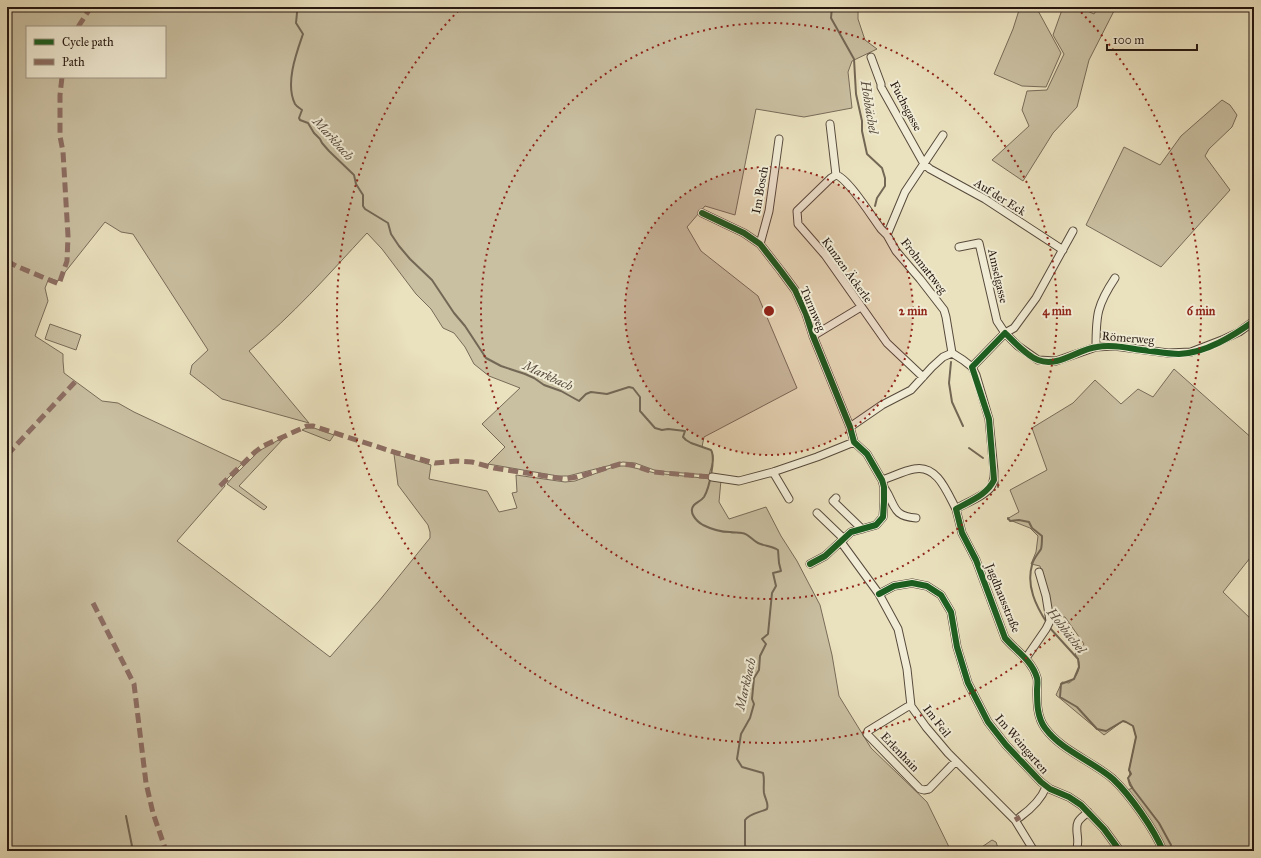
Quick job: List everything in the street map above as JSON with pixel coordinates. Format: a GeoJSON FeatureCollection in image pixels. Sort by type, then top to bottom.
{"type":"FeatureCollection","features":[{"type":"Feature","properties":{"kind":"street","name":"Fuchsgasse"},"geometry":{"type":"LineString","coordinates":[[871,57],[881,87],[924,164]]}},
{"type":"Feature","properties":{"kind":"street"},"geometry":{"type":"LineString","coordinates":[[830,124],[836,175],[840,176],[847,183],[887,235]]}},
{"type":"Feature","properties":{"kind":"street","name":"Frohmattweg"},"geometry":{"type":"LineString","coordinates":[[943,135],[905,192],[887,235],[896,251],[944,310],[952,353]]}},
{"type":"Feature","properties":{"kind":"street","name":"Im Bosch"},"geometry":{"type":"LineString","coordinates":[[760,244],[769,211],[779,139]]}},
{"type":"Feature","properties":{"kind":"street","name":"Auf der Eck"},"geometry":{"type":"LineString","coordinates":[[924,164],[930,169],[985,199],[1063,250]]}},
{"type":"Feature","properties":{"kind":"street","name":"Kunzen Äckerle"},"geometry":{"type":"LineString","coordinates":[[836,175],[797,211],[798,224],[825,255],[887,344],[923,377]]}},
{"type":"Feature","properties":{"kind":"street","name":"Turmweg"},"geometry":{"type":"LineString","coordinates":[[702,214],[744,233],[760,244],[795,290],[806,314],[813,336],[850,427],[854,442]]}},
{"type":"Feature","properties":{"kind":"street"},"geometry":{"type":"LineString","coordinates":[[972,367],[1005,333],[1014,328],[1036,298],[1073,231]]}},
{"type":"Feature","properties":{"kind":"street","name":"Amselgasse"},"geometry":{"type":"LineString","coordinates":[[959,247],[979,243],[997,321],[1005,333]]}},
{"type":"Feature","properties":{"kind":"street"},"geometry":{"type":"LineString","coordinates":[[1096,347],[1096,322],[1100,304],[1115,278]]}},
{"type":"Feature","properties":{"kind":"street"},"geometry":{"type":"LineString","coordinates":[[813,336],[861,307]]}},
{"type":"Feature","properties":{"kind":"street","name":"Römerweg"},"geometry":{"type":"LineString","coordinates":[[1005,333],[1018,346],[1038,360],[1056,361],[1096,347],[1114,346],[1168,353],[1191,352],[1239,332],[1254,321]]}},
{"type":"Feature","properties":{"kind":"street"},"geometry":{"type":"LineString","coordinates":[[850,427],[882,405],[911,390],[943,357],[952,353],[963,360],[972,367],[989,419],[994,480],[991,487],[985,493],[956,509]]}},
{"type":"Feature","properties":{"kind":"street"},"geometry":{"type":"LineString","coordinates":[[712,477],[739,481],[773,472],[854,442],[867,454],[888,493],[893,507],[898,513],[916,518]]}},
{"type":"Feature","properties":{"kind":"street","name":"Jagdhausstraße"},"geometry":{"type":"LineString","coordinates":[[883,484],[915,469],[927,469],[934,473],[945,488],[956,509],[962,533],[976,560],[1006,638],[1011,645],[1026,658],[1033,668],[1037,679],[1039,715],[1045,728],[1061,743],[1113,779],[1135,805],[1156,835],[1163,851]]}},
{"type":"Feature","properties":{"kind":"street"},"geometry":{"type":"LineString","coordinates":[[773,472],[789,499]]}},
{"type":"Feature","properties":{"kind":"street"},"geometry":{"type":"LineString","coordinates":[[810,564],[825,556],[851,532],[876,526],[883,517],[883,484]]}},
{"type":"Feature","properties":{"kind":"street"},"geometry":{"type":"LineString","coordinates":[[836,498],[833,501],[862,529]]}},
{"type":"Feature","properties":{"kind":"street","name":"Im Feil"},"geometry":{"type":"LineString","coordinates":[[817,513],[843,541],[879,594],[898,629],[907,669],[912,706],[926,727],[956,761],[1015,820],[1034,851]]}},
{"type":"Feature","properties":{"kind":"street"},"geometry":{"type":"LineString","coordinates":[[1026,658],[1050,621],[1040,572]]}},
{"type":"Feature","properties":{"kind":"street","name":"Im Weingarten"},"geometry":{"type":"LineString","coordinates":[[879,594],[894,586],[912,583],[927,586],[941,595],[951,612],[961,666],[968,684],[981,712],[996,734],[1046,786],[1076,801],[1088,812],[1104,829],[1120,851]]}},
{"type":"Feature","properties":{"kind":"street","name":"Erlenhain"},"geometry":{"type":"LineString","coordinates":[[912,706],[907,707],[887,719],[868,731],[867,734],[920,789],[929,789],[956,761]]}},
{"type":"Feature","properties":{"kind":"street","name":"Im Weingarten"},"geometry":{"type":"LineString","coordinates":[[1020,817],[1038,802],[1046,786]]}},
{"type":"Feature","properties":{"kind":"street"},"geometry":{"type":"LineString","coordinates":[[1076,851],[1079,842],[1077,830],[1078,822],[1088,812]]}},
{"type":"Feature","properties":{"kind":"shaded area"},"geometry":{"type":"Polygon","coordinates":[[[7,7],[858,7],[858,19],[865,40],[877,49],[852,61],[848,72],[852,108],[804,117],[756,109],[735,215],[705,206],[687,227],[701,251],[758,296],[797,388],[704,437],[702,447],[711,450],[713,456],[713,462],[709,475],[657,471],[635,463],[623,462],[568,476],[558,476],[488,464],[505,447],[482,424],[520,388],[489,376],[474,364],[465,347],[454,333],[443,328],[431,309],[416,294],[382,249],[367,233],[280,324],[249,351],[309,423],[222,399],[190,374],[192,365],[208,350],[133,234],[121,232],[105,222],[58,281],[49,278],[45,288],[48,301],[35,336],[63,354],[64,373],[102,401],[118,403],[243,463],[224,482],[225,486],[177,541],[330,657],[379,601],[430,538],[428,525],[398,485],[394,454],[431,465],[429,479],[487,491],[499,512],[517,508],[512,493],[517,492],[516,475],[565,482],[575,481],[616,466],[627,466],[655,473],[721,480],[719,502],[729,519],[766,507],[820,605],[832,655],[839,696],[871,748],[927,802],[951,851],[7,851],[7,7]]]}},
{"type":"Feature","properties":{"kind":"shaded area"},"geometry":{"type":"Polygon","coordinates":[[[1020,7],[1036,7],[1061,53],[1046,87],[1022,86],[994,74],[1013,29],[1020,7]]]}},
{"type":"Feature","properties":{"kind":"shaded area"},"geometry":{"type":"Polygon","coordinates":[[[1063,7],[1079,7],[1094,14],[1099,7],[1116,7],[1089,60],[1077,107],[1053,133],[1023,181],[992,160],[1029,126],[1022,110],[1027,91],[1047,90],[1064,54],[1053,35],[1063,7]]]}},
{"type":"Feature","properties":{"kind":"shaded area"},"geometry":{"type":"Polygon","coordinates":[[[1222,100],[1230,105],[1237,115],[1232,127],[1209,149],[1205,156],[1230,190],[1161,267],[1086,225],[1124,147],[1160,165],[1181,136],[1222,100]]]}},
{"type":"Feature","properties":{"kind":"shaded area"},"geometry":{"type":"Polygon","coordinates":[[[50,324],[81,335],[76,350],[45,339],[50,324]]]}},
{"type":"Feature","properties":{"kind":"shaded area"},"geometry":{"type":"Polygon","coordinates":[[[1174,369],[1254,440],[1254,553],[1223,592],[1254,622],[1254,851],[1163,851],[1124,791],[1133,788],[1128,778],[1136,737],[1133,726],[1123,721],[1104,735],[1056,695],[1062,682],[1069,683],[1075,677],[1079,669],[1079,661],[1075,654],[1084,644],[1065,617],[1053,616],[1040,566],[1031,564],[1036,552],[1038,536],[1030,528],[1007,519],[1019,512],[1010,490],[1047,470],[1032,428],[1073,403],[1095,380],[1121,404],[1138,389],[1153,397],[1174,369]]]}},
{"type":"Feature","properties":{"kind":"shaded area"},"geometry":{"type":"Polygon","coordinates":[[[306,428],[314,428],[334,435],[330,441],[302,430],[306,428]]]}},
{"type":"Feature","properties":{"kind":"shaded area"},"geometry":{"type":"Polygon","coordinates":[[[284,438],[239,486],[267,507],[264,510],[227,484],[259,451],[284,438]]]}},
{"type":"Feature","properties":{"kind":"shaded area"},"geometry":{"type":"Polygon","coordinates":[[[992,840],[996,842],[999,851],[976,851],[992,840]]]}},
{"type":"Feature","properties":{"kind":"waterway","name":"Markbach"},"geometry":{"type":"LineString","coordinates":[[296,7],[296,23],[303,34],[297,51],[291,78],[291,87],[295,104],[302,110],[299,118],[300,120],[308,123],[329,151],[354,175],[356,184],[363,195],[363,206],[365,209],[388,223],[391,234],[399,246],[432,280],[486,358],[501,366],[534,378],[544,385],[561,391],[579,401],[586,394],[591,392],[607,394],[629,387],[633,388],[640,397],[640,411],[655,428],[662,430],[668,429],[685,431],[683,437],[686,440],[711,450],[713,460],[710,481],[704,497],[692,508],[692,513],[695,519],[709,528],[744,534],[758,543],[778,550],[781,571],[773,573],[776,586],[772,593],[768,634],[762,639],[766,644],[760,656],[759,670],[754,678],[752,699],[754,704],[750,718],[741,734],[737,759],[742,767],[763,773],[764,793],[768,805],[767,809],[752,814],[745,820],[745,845],[747,851]]}},
{"type":"Feature","properties":{"kind":"waterway","name":"Hohbächel"},"geometry":{"type":"LineString","coordinates":[[832,7],[831,18],[854,59],[856,94],[867,154],[882,168],[885,178],[885,186],[877,198],[875,206]]}},
{"type":"Feature","properties":{"kind":"waterway","name":"Hohbächel"},"geometry":{"type":"LineString","coordinates":[[951,362],[949,383],[952,402],[963,426]]}},
{"type":"Feature","properties":{"kind":"waterway","name":"Hohbächel"},"geometry":{"type":"LineString","coordinates":[[969,448],[983,458]]}},
{"type":"Feature","properties":{"kind":"waterway","name":"Hohbächel"},"geometry":{"type":"LineString","coordinates":[[997,473],[998,487]]}},
{"type":"Feature","properties":{"kind":"waterway","name":"Hohbächel"},"geometry":{"type":"LineString","coordinates":[[1008,518],[1010,521],[1019,520],[1029,522],[1032,528],[1042,536],[1041,549],[1034,559],[1030,573],[1030,581],[1033,596],[1047,623]]}},
{"type":"Feature","properties":{"kind":"waterway","name":"Hohbächel"},"geometry":{"type":"LineString","coordinates":[[1049,627],[1078,659],[1079,667],[1074,679],[1061,684],[1060,697],[1077,707],[1097,729],[1106,731],[1123,721],[1133,726],[1136,737],[1129,770],[1131,774],[1128,778],[1130,785],[1159,823],[1171,845]]}},
{"type":"Feature","properties":{"kind":"waterway"},"geometry":{"type":"LineString","coordinates":[[126,816],[133,851]]}},
{"type":"Feature","properties":{"kind":"marked path"},"geometry":{"type":"LineString","coordinates":[[79,26],[91,7]]}},
{"type":"Feature","properties":{"kind":"marked path"},"geometry":{"type":"LineString","coordinates":[[7,261],[59,284],[67,261],[68,236],[63,152],[60,136],[60,95],[62,78]]}},
{"type":"Feature","properties":{"kind":"marked path"},"geometry":{"type":"LineString","coordinates":[[7,455],[75,382]]}},
{"type":"Feature","properties":{"kind":"marked path"},"geometry":{"type":"LineString","coordinates":[[220,486],[263,446],[307,426],[313,426],[397,453],[435,463],[457,461],[472,462],[494,468],[564,479],[577,477],[620,464],[632,465],[653,472],[712,477]]}},
{"type":"Feature","properties":{"kind":"marked path"},"geometry":{"type":"LineString","coordinates":[[93,603],[134,684],[146,783],[153,813],[166,851]]}},
{"type":"Feature","properties":{"kind":"marked path"},"geometry":{"type":"LineString","coordinates":[[1015,820],[1020,817]]}},
{"type":"Feature","properties":{"kind":"cycle path"},"geometry":{"type":"LineString","coordinates":[[702,213],[744,233],[760,244],[795,290],[806,314],[813,336],[850,427],[854,442],[867,454],[882,480],[884,487],[883,517],[876,525],[851,532],[825,556],[810,564]]}},
{"type":"Feature","properties":{"kind":"cycle path"},"geometry":{"type":"LineString","coordinates":[[1163,851],[1148,823],[1120,786],[1105,773],[1060,743],[1042,724],[1038,710],[1037,678],[1035,672],[1028,661],[1005,638],[976,560],[962,533],[956,509],[983,494],[994,480],[989,419],[972,367],[1005,333],[1029,355],[1038,360],[1053,362],[1090,348],[1103,346],[1170,354],[1199,351],[1219,343],[1254,321]]}},
{"type":"Feature","properties":{"kind":"cycle path"},"geometry":{"type":"LineString","coordinates":[[879,594],[894,586],[912,583],[927,586],[941,595],[951,612],[957,647],[968,683],[988,722],[1006,745],[1041,782],[1050,789],[1069,797],[1081,805],[1104,829],[1120,851]]}}]}
